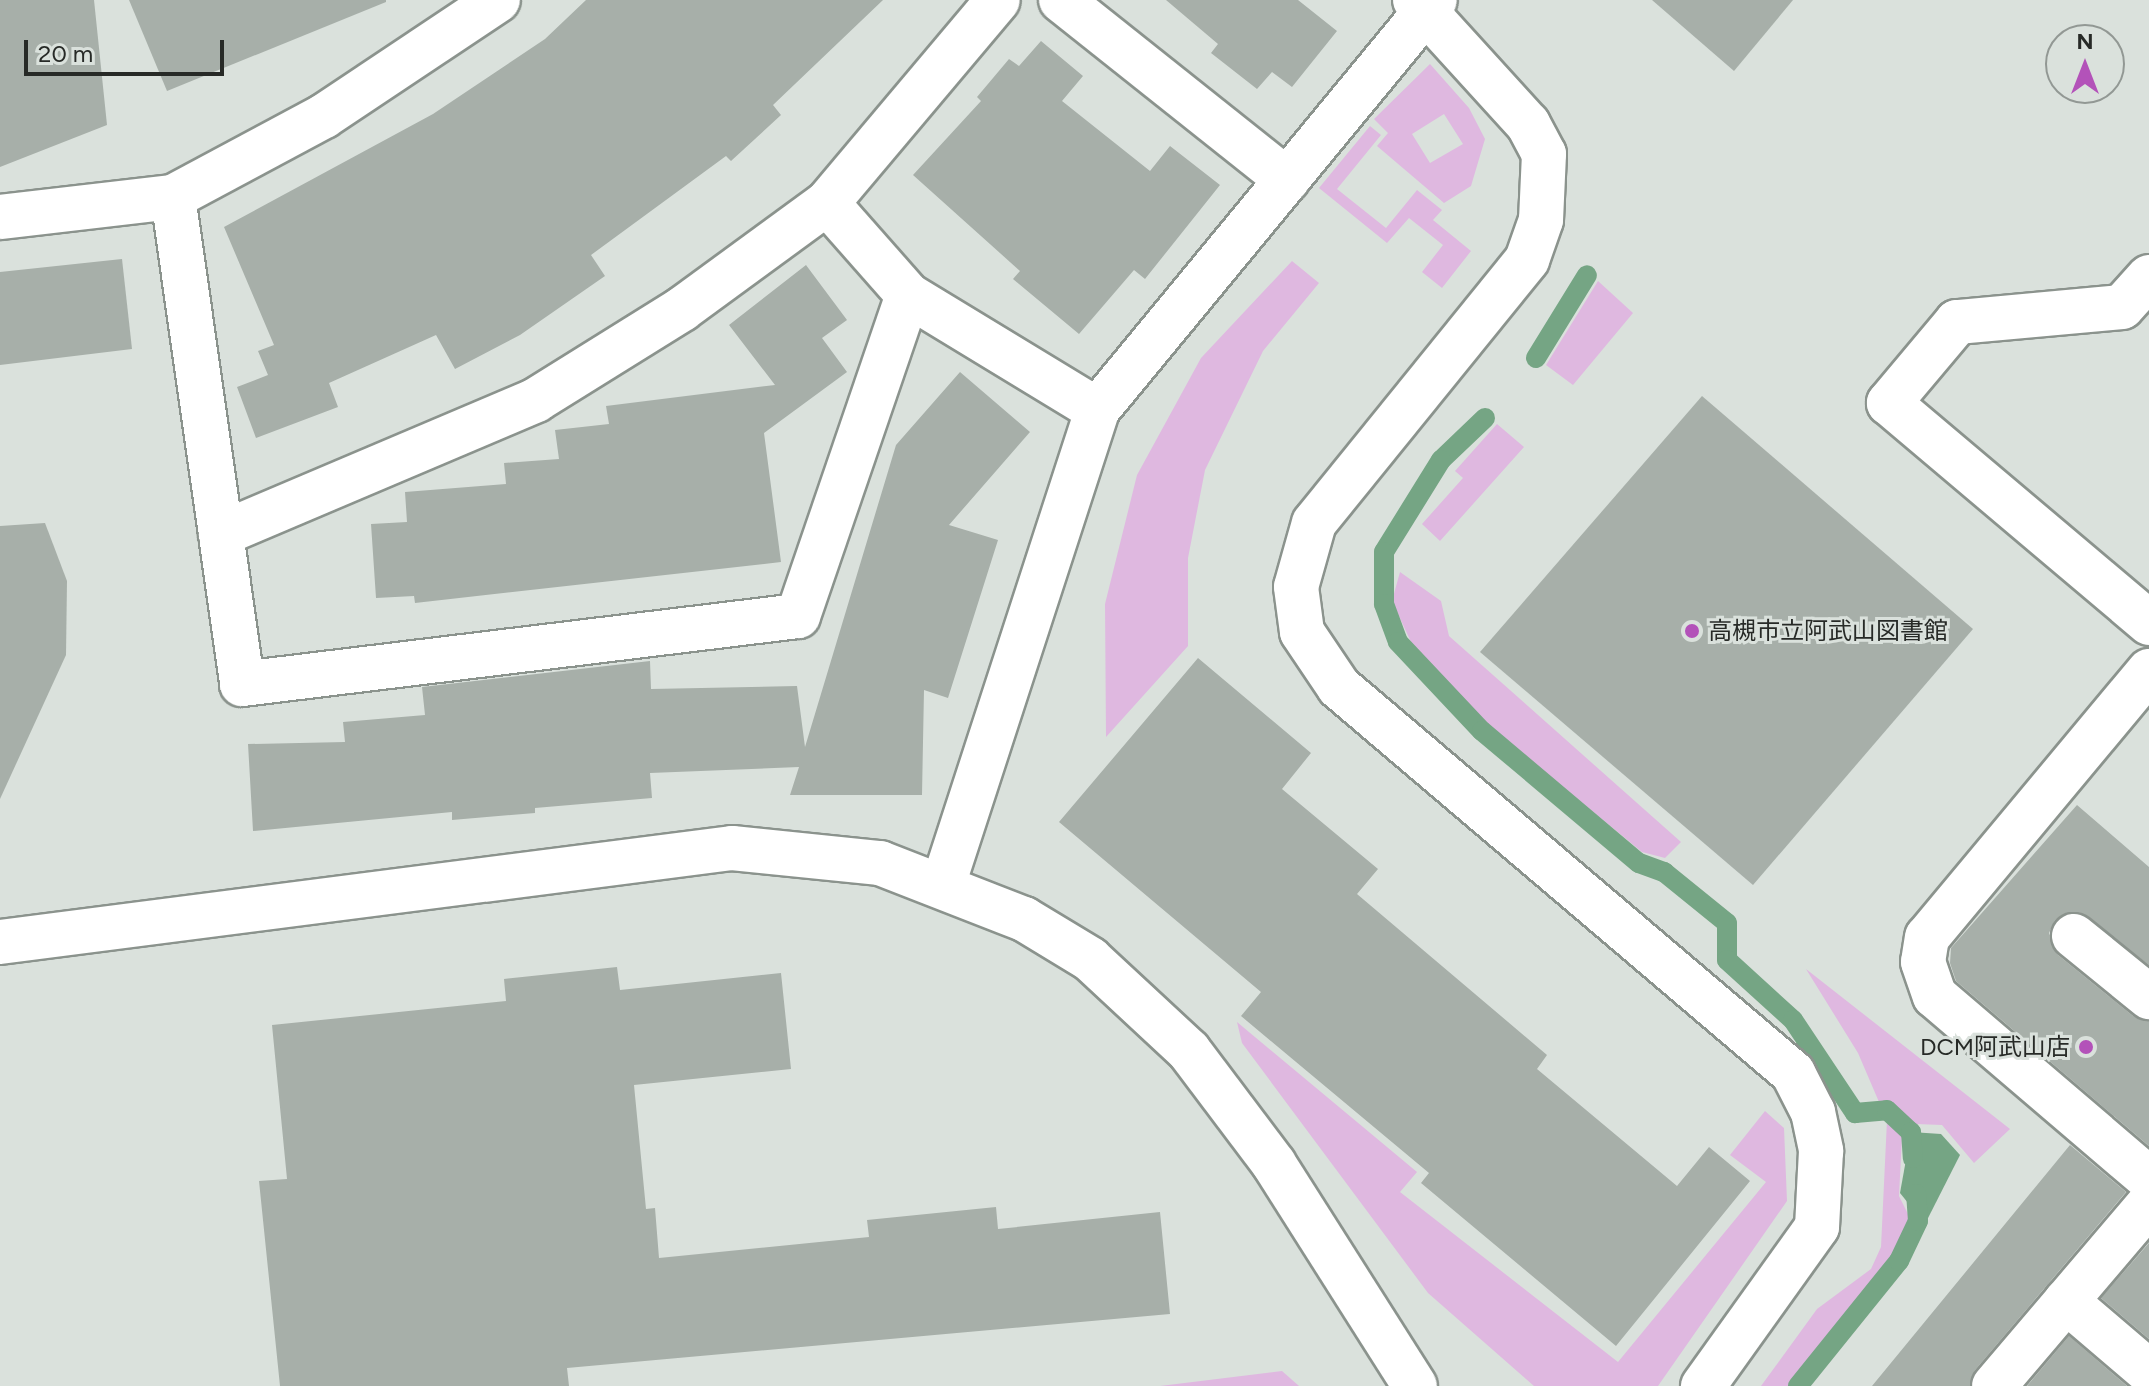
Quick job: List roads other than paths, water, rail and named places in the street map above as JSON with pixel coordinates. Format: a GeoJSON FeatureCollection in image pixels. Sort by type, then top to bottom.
{"type":"FeatureCollection","features":[{"type":"Feature","properties":{"kind":"street"},"geometry":{"type":"LineString","coordinates":[[0,217],[173,197],[324,116],[498,0]]}},
{"type":"Feature","properties":{"kind":"street"},"geometry":{"type":"LineString","coordinates":[[221,534],[536,400],[682,309],[827,203],[998,0]]}},
{"type":"Feature","properties":{"kind":"street"},"geometry":{"type":"LineString","coordinates":[[1061,0],[1287,180]]}},
{"type":"Feature","properties":{"kind":"street"},"geometry":{"type":"LineString","coordinates":[[943,885],[1097,410],[1287,180],[1426,3],[1528,124],[1544,154],[1541,220],[1527,260],[1314,523],[1299,565],[1300,621],[1311,652],[1339,687],[1793,1073],[1813,1112],[1821,1151],[1817,1227],[1703,1386]]}},
{"type":"Feature","properties":{"kind":"street"},"geometry":{"type":"LineString","coordinates":[[173,197],[242,684],[798,616],[908,295]]}},
{"type":"Feature","properties":{"kind":"street"},"geometry":{"type":"LineString","coordinates":[[827,203],[908,295],[1097,410]]}},
{"type":"Feature","properties":{"kind":"street"},"geometry":{"type":"LineString","coordinates":[[2149,277],[2122,307],[1957,322],[1889,403],[2149,623]]}},
{"type":"Feature","properties":{"kind":"street"},"geometry":{"type":"LineString","coordinates":[[2149,671],[1927,937],[1923,962],[1935,996],[2149,1179]]}},
{"type":"Feature","properties":{"kind":"street"},"geometry":{"type":"LineString","coordinates":[[0,942],[732,848],[880,863],[1024,919],[1090,959],[1189,1051],[1274,1164],[1415,1386]]}},
{"type":"Feature","properties":{"kind":"street"},"geometry":{"type":"LineString","coordinates":[[2074,936],[2149,997]]}},
{"type":"Feature","properties":{"kind":"street"},"geometry":{"type":"LineString","coordinates":[[1994,1386],[2149,1204]]}},
{"type":"Feature","properties":{"kind":"street"},"geometry":{"type":"LineString","coordinates":[[2066,1301],[2149,1372]]}},
{"type":"Feature","properties":{"kind":"waterway"},"geometry":{"type":"LineString","coordinates":[[1536,358],[1587,275]]}},
{"type":"Feature","properties":{"kind":"waterway"},"geometry":{"type":"LineString","coordinates":[[1485,418],[1441,460],[1384,552],[1384,604],[1398,642],[1482,731],[1639,863],[1664,872],[1727,923],[1727,960],[1793,1020],[1855,1113],[1887,1110],[1911,1132],[1913,1158]]}},
{"type":"Feature","properties":{"kind":"waterway"},"geometry":{"type":"LineString","coordinates":[[1798,1386],[1899,1261],[1918,1221],[1916,1194]]}},
{"type":"Feature","properties":{"kind":"place","name":"高槻市立阿武山図書館"},"geometry":{"type":"Point","coordinates":[1692,631]}},
{"type":"Feature","properties":{"kind":"place","name":"DCM阿武山店"},"geometry":{"type":"Point","coordinates":[2086,1047]}}]}
